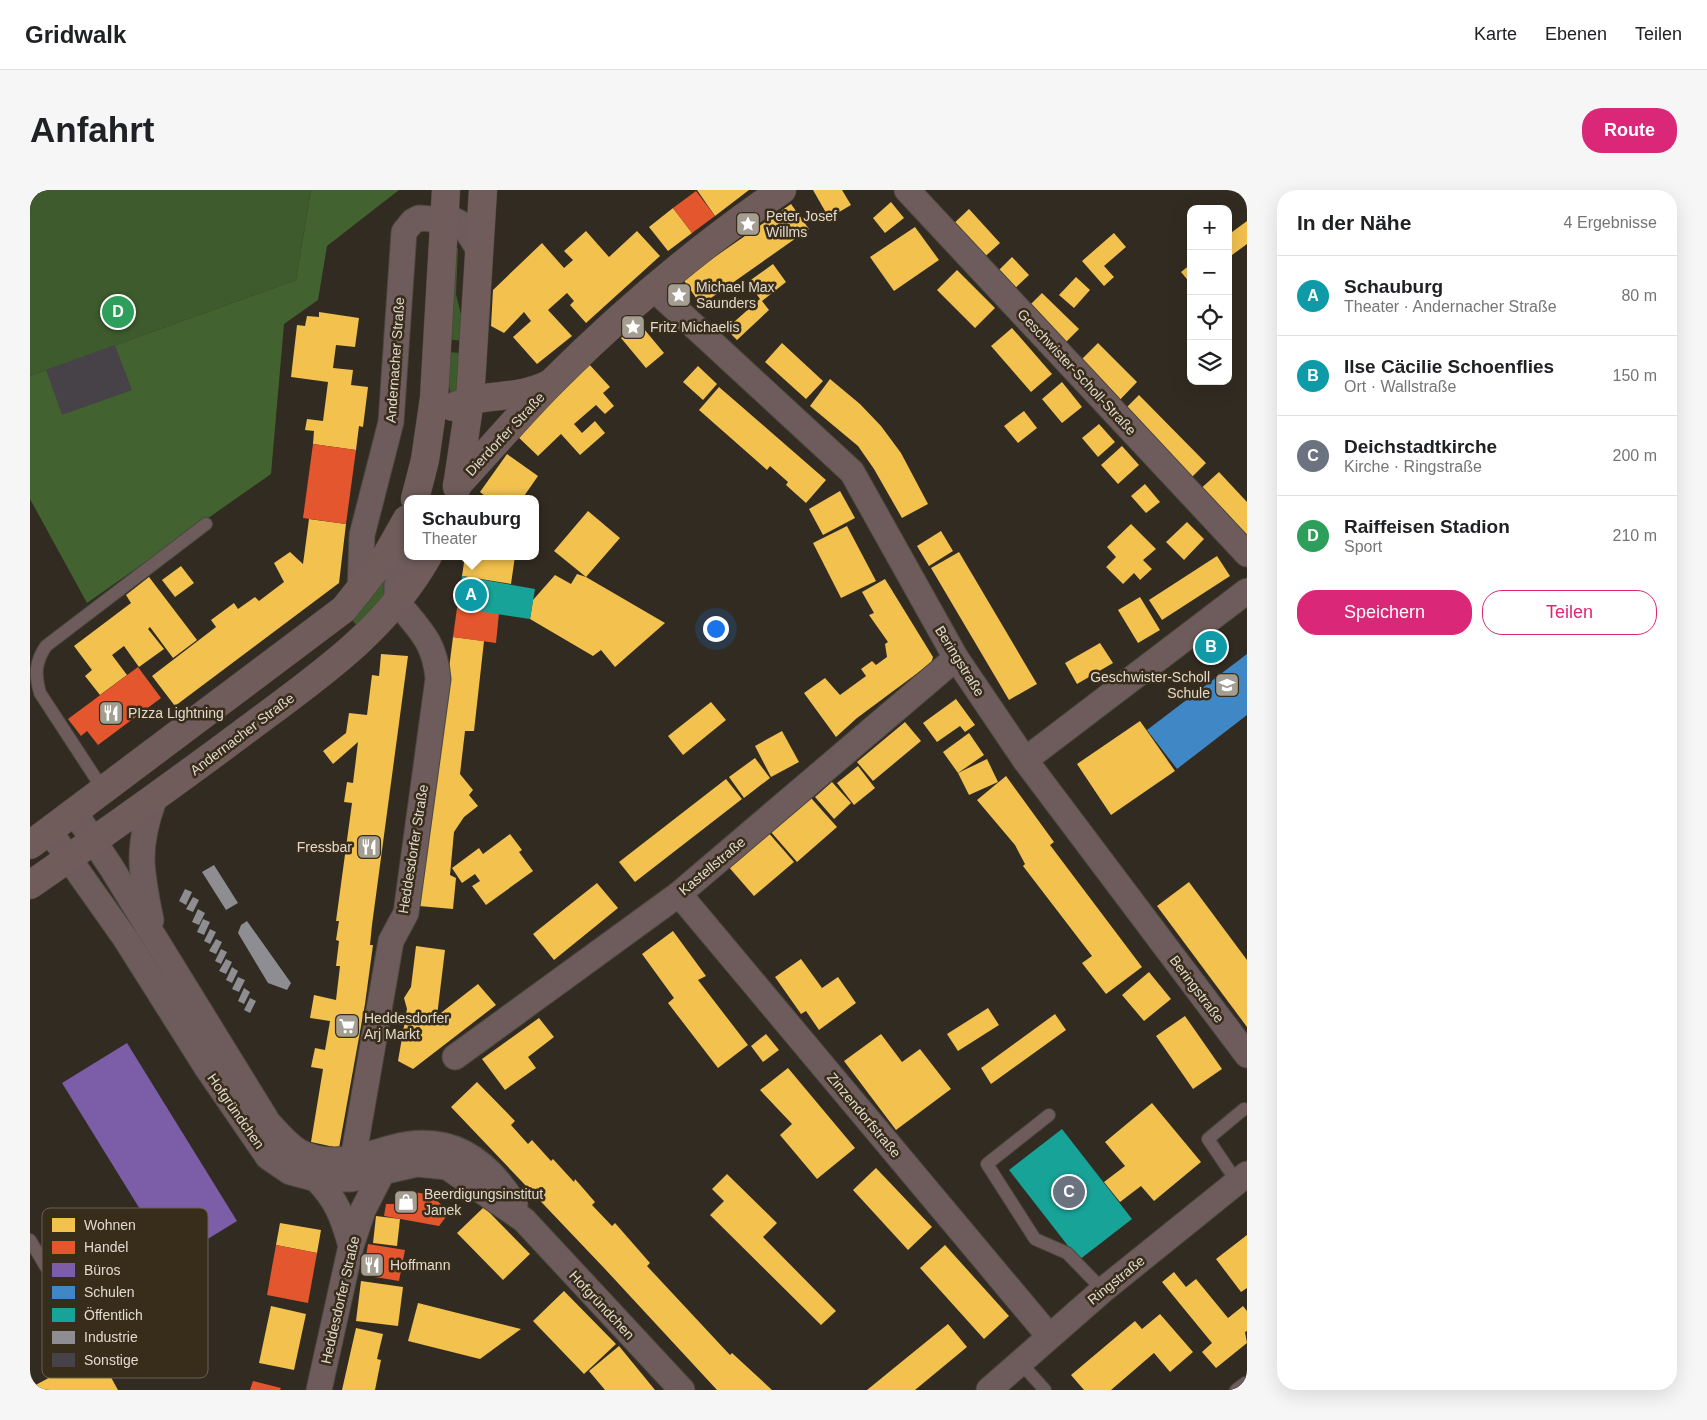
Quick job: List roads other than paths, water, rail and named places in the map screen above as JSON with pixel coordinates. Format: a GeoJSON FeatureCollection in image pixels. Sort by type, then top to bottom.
{"type":"FeatureCollection","features":[{"type":"Feature","properties":{"kind":"street"},"geometry":{"type":"LineString","coordinates":[[416,495],[426,460],[431,425],[446,190]]}},
{"type":"Feature","properties":{"kind":"street"},"geometry":{"type":"LineString","coordinates":[[455,492],[470,400],[483,190]]}},
{"type":"Feature","properties":{"kind":"street","name":"Dierdorfer Straße"},"geometry":{"type":"LineString","coordinates":[[455,492],[552,382],[654,289],[782,190]]}},
{"type":"Feature","properties":{"kind":"street","name":"Geschwister-Scholl-Straße"},"geometry":{"type":"LineString","coordinates":[[907,190],[1247,554]]}},
{"type":"Feature","properties":{"kind":"street","name":"Andernacher Straße"},"geometry":{"type":"LineString","coordinates":[[360,592],[362,535],[391,422],[404,232],[412,221],[419,218],[456,221],[463,225],[480,251]]}},
{"type":"Feature","properties":{"kind":"street","name":"Beringstraße"},"geometry":{"type":"LineString","coordinates":[[654,289],[852,472],[956,658],[1024,760],[1247,1056]]}},
{"type":"Feature","properties":{"kind":"street","name":"Dierdorfer Straße"},"geometry":{"type":"LineString","coordinates":[[431,425],[449,409],[470,400],[517,395],[552,382]]}},
{"type":"Feature","properties":{"kind":"street"},"geometry":{"type":"LineString","coordinates":[[40,838],[344,609],[360,592],[386,556],[404,524]]}},
{"type":"Feature","properties":{"kind":"street"},"geometry":{"type":"LineString","coordinates":[[397,602],[397,585],[404,558]]}},
{"type":"Feature","properties":{"kind":"street","name":"Andernacher Straße"},"geometry":{"type":"LineString","coordinates":[[30,885],[154,800],[326,671],[361,641],[397,602],[425,560]]}},
{"type":"Feature","properties":{"kind":"street"},"geometry":{"type":"LineString","coordinates":[[1024,760],[1247,591]]}},
{"type":"Feature","properties":{"kind":"street","name":"Heddesdorfer Straße"},"geometry":{"type":"LineString","coordinates":[[345,1166],[391,940],[406,913],[438,679],[434,651],[397,602]]}},
{"type":"Feature","properties":{"kind":"street","name":"Kastellstraße"},"geometry":{"type":"LineString","coordinates":[[455,1057],[679,894],[956,658]]}},
{"type":"Feature","properties":{"kind":"street"},"geometry":{"type":"LineString","coordinates":[[154,800],[143,833],[140,858],[155,940]]}},
{"type":"Feature","properties":{"kind":"street","name":"Hofgründchen"},"geometry":{"type":"LineString","coordinates":[[75,813],[268,1122],[284,1140],[299,1151],[345,1166],[383,1171],[417,1164],[447,1167],[524,1220]]}},
{"type":"Feature","properties":{"kind":"street","name":"Hofgründchen"},"geometry":{"type":"LineString","coordinates":[[40,838],[69,858],[125,938],[207,1068],[268,1157],[290,1172],[316,1180],[345,1166],[416,1144],[433,1143],[452,1147],[482,1164],[504,1186],[524,1220],[682,1390]]}},
{"type":"Feature","properties":{"kind":"street","name":"Zinzendorfstraße"},"geometry":{"type":"LineString","coordinates":[[679,894],[1050,1336]]}},
{"type":"Feature","properties":{"kind":"street"},"geometry":{"type":"LineString","coordinates":[[345,1166],[359,1190],[363,1210]]}},
{"type":"Feature","properties":{"kind":"street","name":"Heddesdorfer Straße"},"geometry":{"type":"LineString","coordinates":[[319,1390],[351,1246],[363,1210],[383,1171]]}},
{"type":"Feature","properties":{"kind":"street","name":"Ringstraße"},"geometry":{"type":"LineString","coordinates":[[989,1390],[1019,1361],[1103,1290],[1242,1178]]}},
{"type":"Feature","properties":{"kind":"street"},"geometry":{"type":"LineString","coordinates":[[316,1180],[331,1194],[344,1219],[351,1246]]}},
{"type":"Feature","properties":{"kind":"lane"},"geometry":{"type":"LineString","coordinates":[[104,791],[40,693],[36,679],[40,655],[46,646],[206,524]]}},
{"type":"Feature","properties":{"kind":"lane"},"geometry":{"type":"LineString","coordinates":[[1242,1178],[1208,1139],[1244,1109]]}},
{"type":"Feature","properties":{"kind":"lane"},"geometry":{"type":"LineString","coordinates":[[1050,1115],[987,1164],[1035,1239],[1067,1253],[1103,1290]]}},
{"type":"Feature","properties":{"kind":"lane"},"geometry":{"type":"LineString","coordinates":[[30,1240],[42,1260]]}},
{"type":"Feature","properties":{"kind":"lane"},"geometry":{"type":"LineString","coordinates":[[1019,1361],[1045,1390]]}},
{"type":"Feature","properties":{"kind":"place","name":"Peter Josef Willms"},"geometry":{"type":"Point","coordinates":[748,224]}},
{"type":"Feature","properties":{"kind":"place","name":"Michael Max Saunders"},"geometry":{"type":"Point","coordinates":[679,295]}},
{"type":"Feature","properties":{"kind":"place","name":"Raiffeisen Stadion"},"geometry":{"type":"Point","coordinates":[118,312]}},
{"type":"Feature","properties":{"kind":"place","name":"Fritz Michaelis"},"geometry":{"type":"Point","coordinates":[633,327]}},
{"type":"Feature","properties":{"kind":"place","name":"Schauburg"},"geometry":{"type":"Point","coordinates":[471,595]}},
{"type":"Feature","properties":{"kind":"place","name":"Ilse Cäcilie Schoenflies"},"geometry":{"type":"Point","coordinates":[1211,647]}},
{"type":"Feature","properties":{"kind":"place","name":"Geschwister-Scholl Schule"},"geometry":{"type":"Point","coordinates":[1227,685]}},
{"type":"Feature","properties":{"kind":"place","name":"PIzza Lightning"},"geometry":{"type":"Point","coordinates":[111,713]}},
{"type":"Feature","properties":{"kind":"place","name":"Fressbar"},"geometry":{"type":"Point","coordinates":[369,847]}},
{"type":"Feature","properties":{"kind":"place","name":"Heddesdorfer Arj Markt"},"geometry":{"type":"Point","coordinates":[347,1026]}},
{"type":"Feature","properties":{"kind":"place","name":"Deichstadtkirche"},"geometry":{"type":"Point","coordinates":[1069,1192]}},
{"type":"Feature","properties":{"kind":"place","name":"Beerdigungsinstitut Janek"},"geometry":{"type":"Point","coordinates":[406,1202]}},
{"type":"Feature","properties":{"kind":"place","name":"Hoffmann"},"geometry":{"type":"Point","coordinates":[372,1265]}}]}
